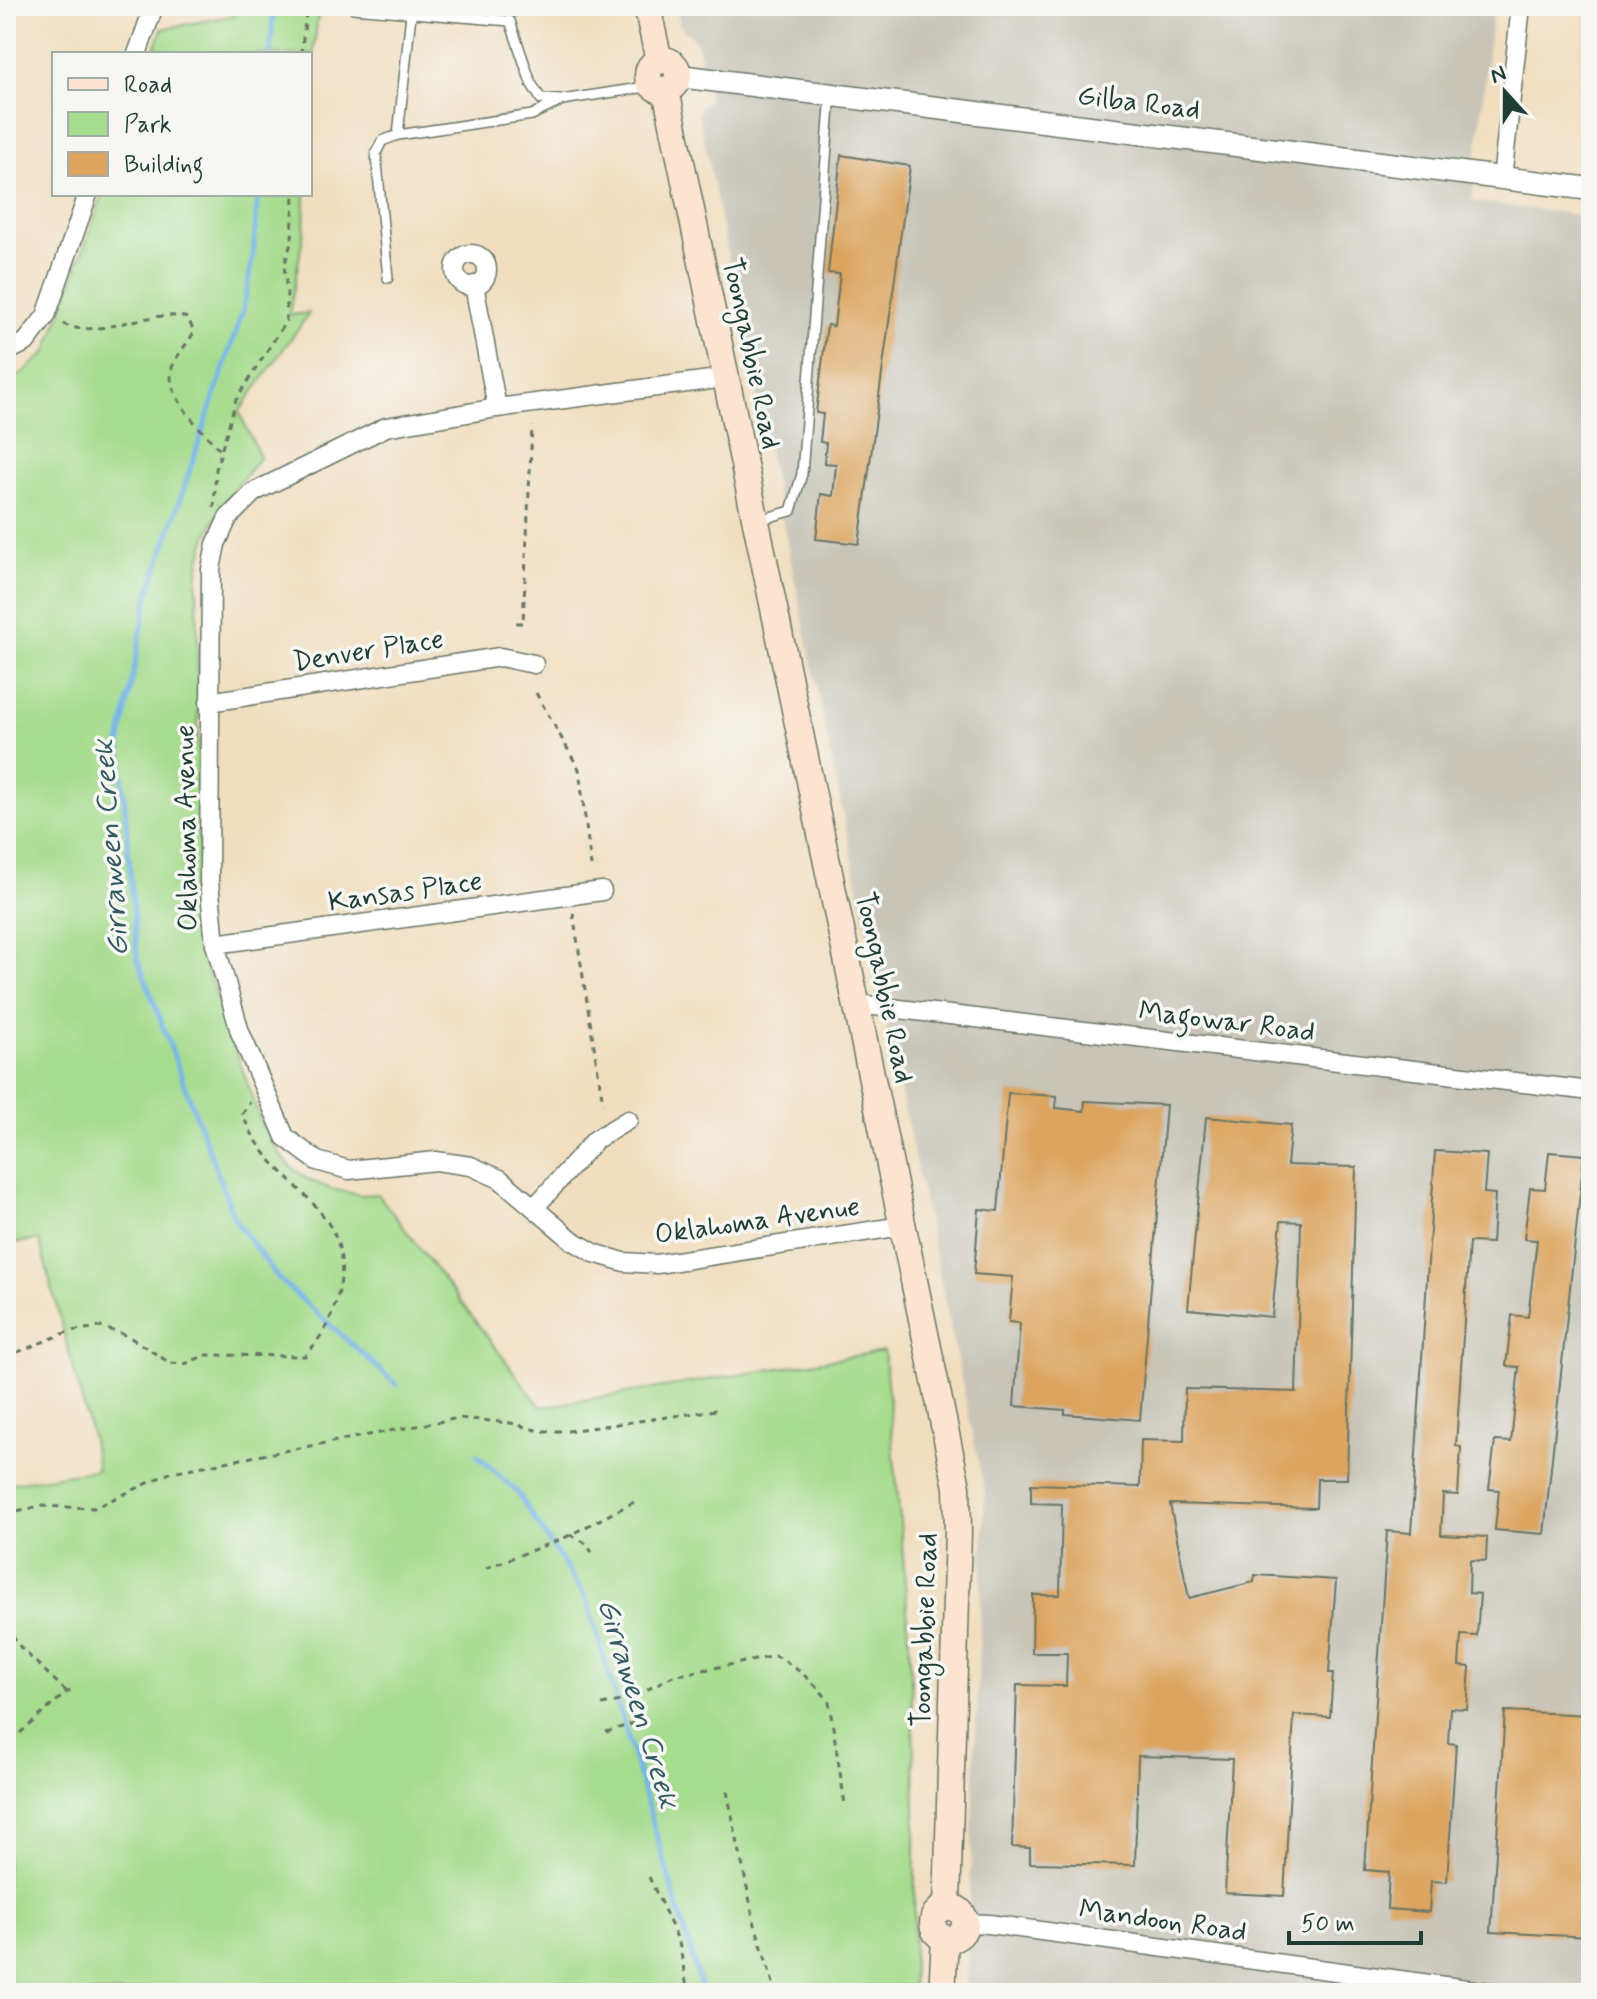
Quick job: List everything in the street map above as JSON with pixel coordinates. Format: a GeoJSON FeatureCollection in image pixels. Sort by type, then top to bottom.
{"type":"FeatureCollection","features":[{"type":"Feature","properties":{"kind":"main road","name":"Toongabbie Road"},"geometry":{"type":"LineString","coordinates":[[647,6],[957,1487],[953,1923],[942,1993]]}},
{"type":"Feature","properties":{"kind":"street"},"geometry":{"type":"LineString","coordinates":[[138,52],[154,6]]}},
{"type":"Feature","properties":{"kind":"street"},"geometry":{"type":"LineString","coordinates":[[1502,179],[1521,6]]}},
{"type":"Feature","properties":{"kind":"street","name":"Gilba Road"},"geometry":{"type":"LineString","coordinates":[[664,78],[832,93],[1591,189]]}},
{"type":"Feature","properties":{"kind":"street"},"geometry":{"type":"LineString","coordinates":[[6,352],[26,342],[46,316],[87,196]]}},
{"type":"Feature","properties":{"kind":"street"},"geometry":{"type":"LineString","coordinates":[[474,285],[497,408]]}},
{"type":"Feature","properties":{"kind":"street","name":"Oklahoma Avenue"},"geometry":{"type":"LineString","coordinates":[[725,378],[405,422],[378,430],[254,492],[228,518],[216,544],[211,569],[209,881],[215,944],[240,1032],[285,1137],[317,1161],[349,1170],[436,1161],[471,1166],[500,1179],[572,1240],[594,1253],[624,1262],[657,1264],[902,1226]]}},
{"type":"Feature","properties":{"kind":"street","name":"Denver Place"},"geometry":{"type":"LineString","coordinates":[[209,702],[500,657],[534,664]]}},
{"type":"Feature","properties":{"kind":"street","name":"Kansas Place"},"geometry":{"type":"LineString","coordinates":[[215,944],[602,891]]}},
{"type":"Feature","properties":{"kind":"street","name":"Magowar Road"},"geometry":{"type":"LineString","coordinates":[[857,1004],[1591,1091]]}},
{"type":"Feature","properties":{"kind":"street"},"geometry":{"type":"LineString","coordinates":[[534,1208],[595,1140],[628,1120]]}},
{"type":"Feature","properties":{"kind":"street","name":"Mandoon Road"},"geometry":{"type":"LineString","coordinates":[[953,1923],[989,1924],[1496,1993]]}},
{"type":"Feature","properties":{"kind":"lane"},"geometry":{"type":"LineString","coordinates":[[353,6],[411,14],[510,21],[531,83],[541,99],[562,100]]}},
{"type":"Feature","properties":{"kind":"lane"},"geometry":{"type":"LineString","coordinates":[[398,135],[411,14]]}},
{"type":"Feature","properties":{"kind":"lane"},"geometry":{"type":"LineString","coordinates":[[388,278],[376,153],[382,141],[398,135],[532,115],[562,100],[664,78]]}},
{"type":"Feature","properties":{"kind":"lane"},"geometry":{"type":"LineString","coordinates":[[756,521],[791,511],[802,474],[832,93]]}},
{"type":"Feature","properties":{"kind":"path"},"geometry":{"type":"LineString","coordinates":[[301,52],[307,6]]}},
{"type":"Feature","properties":{"kind":"path"},"geometry":{"type":"LineString","coordinates":[[216,544],[215,485],[236,400],[286,321],[284,266],[292,240],[294,196]]}},
{"type":"Feature","properties":{"kind":"path"},"geometry":{"type":"LineString","coordinates":[[46,316],[77,330],[159,316],[188,318],[194,332],[172,365],[170,376],[179,402],[222,452]]}},
{"type":"Feature","properties":{"kind":"path"},"geometry":{"type":"LineString","coordinates":[[516,623],[523,623],[532,426]]}},
{"type":"Feature","properties":{"kind":"path"},"geometry":{"type":"LineString","coordinates":[[536,693],[579,769],[591,866]]}},
{"type":"Feature","properties":{"kind":"path"},"geometry":{"type":"LineString","coordinates":[[572,907],[603,1103]]}},
{"type":"Feature","properties":{"kind":"path"},"geometry":{"type":"LineString","coordinates":[[6,1357],[70,1331],[101,1327],[128,1336],[170,1363],[185,1364],[206,1355],[305,1356],[323,1335],[333,1314],[343,1257],[335,1231],[309,1198],[264,1153],[242,1114],[262,1083]]}},
{"type":"Feature","properties":{"kind":"path"},"geometry":{"type":"LineString","coordinates":[[6,1513],[42,1506],[94,1508],[172,1472],[459,1418],[511,1423],[540,1431],[568,1431],[716,1410]]}},
{"type":"Feature","properties":{"kind":"path"},"geometry":{"type":"LineString","coordinates":[[486,1568],[564,1538],[638,1500]]}},
{"type":"Feature","properties":{"kind":"path"},"geometry":{"type":"LineString","coordinates":[[570,1535],[584,1542],[592,1552]]}},
{"type":"Feature","properties":{"kind":"path"},"geometry":{"type":"LineString","coordinates":[[6,1625],[21,1648],[67,1692]]}},
{"type":"Feature","properties":{"kind":"path"},"geometry":{"type":"LineString","coordinates":[[602,1705],[629,1699],[673,1676],[775,1656],[788,1661],[820,1688],[829,1702],[845,1804]]}},
{"type":"Feature","properties":{"kind":"path"},"geometry":{"type":"LineString","coordinates":[[20,1733],[67,1692],[76,1690]]}},
{"type":"Feature","properties":{"kind":"path"},"geometry":{"type":"LineString","coordinates":[[606,1732],[641,1721]]}},
{"type":"Feature","properties":{"kind":"path"},"geometry":{"type":"LineString","coordinates":[[727,1791],[754,1921],[776,1993]]}},
{"type":"Feature","properties":{"kind":"path"},"geometry":{"type":"LineString","coordinates":[[649,1877],[679,1942],[688,1993]]}},
{"type":"Feature","properties":{"kind":"shaded area"},"geometry":{"type":"Polygon","coordinates":[[[676,6],[1493,6],[1472,201],[1591,217],[1591,1993],[966,1993],[985,1492],[699,115],[700,107],[709,99],[697,42],[680,26],[676,6]]]}},
{"type":"Feature","properties":{"kind":"green space"},"geometry":{"type":"Polygon","coordinates":[[[237,6],[319,6],[312,66],[312,52],[154,52],[162,29],[236,15],[237,6]]]}},
{"type":"Feature","properties":{"kind":"green space"},"geometry":{"type":"Polygon","coordinates":[[[102,196],[305,196],[304,231],[289,315],[309,313],[239,412],[260,457],[227,500],[210,529],[197,582],[200,949],[262,1125],[279,1153],[309,1180],[331,1189],[360,1195],[378,1194],[541,1407],[884,1351],[902,1538],[911,1679],[915,1826],[912,1993],[6,1993],[6,1484],[97,1470],[91,1434],[39,1240],[6,1244],[6,381],[20,375],[47,352],[102,196]]]}},
{"type":"Feature","properties":{"kind":"building"},"geometry":{"type":"Polygon","coordinates":[[[841,155],[910,166],[859,544],[816,539],[821,494],[833,496],[836,464],[824,463],[826,443],[820,442],[823,414],[816,413],[827,325],[834,326],[840,274],[828,273],[841,155]]]}},
{"type":"Feature","properties":{"kind":"building"},"geometry":{"type":"Polygon","coordinates":[[[1008,1093],[1057,1096],[1056,1108],[1084,1111],[1085,1101],[1166,1105],[1140,1420],[1014,1406],[1020,1323],[1009,1322],[1013,1277],[974,1274],[979,1209],[998,1211],[1008,1093]]]}},
{"type":"Feature","properties":{"kind":"building"},"geometry":{"type":"Polygon","coordinates":[[[1206,1117],[1291,1125],[1287,1165],[1356,1167],[1347,1479],[1317,1479],[1316,1508],[1170,1504],[1189,1598],[1254,1582],[1255,1575],[1336,1580],[1329,1673],[1333,1673],[1330,1717],[1294,1715],[1284,1896],[1225,1893],[1232,1759],[1138,1756],[1135,1865],[1030,1863],[1030,1848],[1012,1847],[1017,1685],[1066,1686],[1067,1653],[1032,1653],[1033,1595],[1060,1595],[1062,1504],[1031,1503],[1031,1484],[1140,1487],[1141,1440],[1184,1441],[1185,1389],[1296,1392],[1301,1222],[1281,1221],[1272,1317],[1188,1309],[1206,1117]]]}},
{"type":"Feature","properties":{"kind":"building"},"geometry":{"type":"Polygon","coordinates":[[[1435,1151],[1487,1154],[1484,1193],[1495,1194],[1492,1243],[1469,1242],[1456,1446],[1461,1447],[1458,1495],[1443,1494],[1441,1535],[1487,1537],[1486,1561],[1470,1560],[1469,1593],[1480,1594],[1477,1636],[1461,1635],[1459,1666],[1470,1667],[1467,1709],[1450,1708],[1448,1743],[1456,1744],[1447,1882],[1431,1881],[1429,1912],[1387,1909],[1389,1872],[1365,1870],[1387,1531],[1411,1533],[1435,1151]]]}},
{"type":"Feature","properties":{"kind":"building"},"geometry":{"type":"Polygon","coordinates":[[[1549,1152],[1584,1155],[1544,1534],[1495,1530],[1499,1490],[1489,1489],[1495,1441],[1511,1442],[1519,1367],[1506,1366],[1512,1315],[1528,1317],[1537,1240],[1524,1239],[1530,1188],[1545,1189],[1549,1152]]]}},
{"type":"Feature","properties":{"kind":"building"},"geometry":{"type":"Polygon","coordinates":[[[1505,1711],[1591,1715],[1591,1937],[1491,1932],[1505,1711]]]}},
{"type":"Feature","properties":{"kind":"waterway","name":"Girraween Creek"},"geometry":{"type":"LineString","coordinates":[[270,52],[274,6]]}},
{"type":"Feature","properties":{"kind":"waterway","name":"Girraween Creek"},"geometry":{"type":"LineString","coordinates":[[258,196],[253,256],[243,310],[148,596],[120,744],[137,957],[235,1220],[279,1279],[397,1385]]}},
{"type":"Feature","properties":{"kind":"waterway","name":"Girraween Creek"},"geometry":{"type":"LineString","coordinates":[[477,1455],[517,1492],[587,1600],[703,1993]]}}]}
